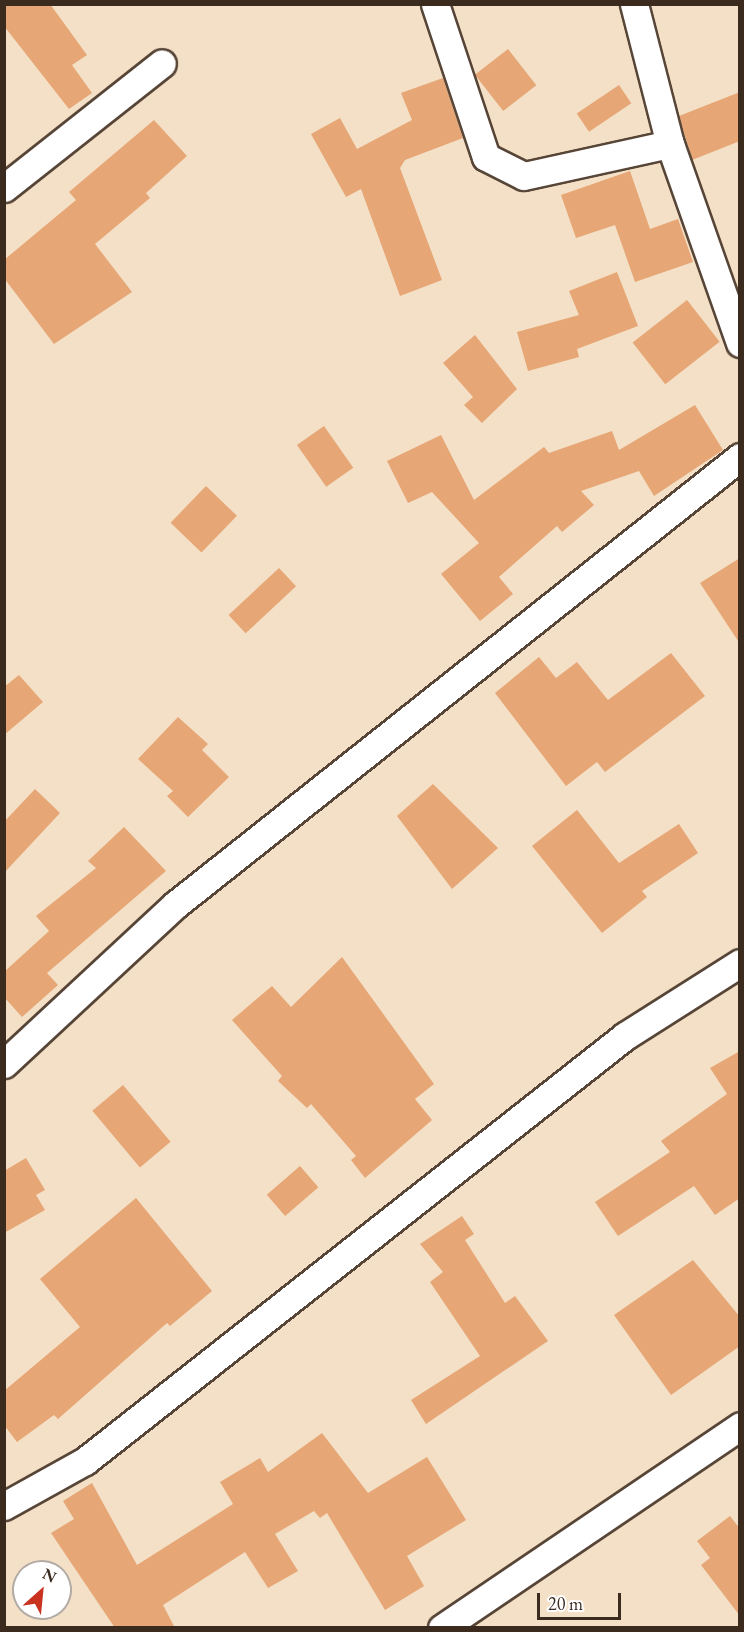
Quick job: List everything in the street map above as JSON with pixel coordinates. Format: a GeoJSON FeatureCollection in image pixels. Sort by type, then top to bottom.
{"type":"FeatureCollection","features":[{"type":"Feature","properties":{"kind":"street"},"geometry":{"type":"LineString","coordinates":[[435,4],[486,157],[524,176],[670,144]]}},
{"type":"Feature","properties":{"kind":"street"},"geometry":{"type":"LineString","coordinates":[[634,4],[670,144],[740,343]]}},
{"type":"Feature","properties":{"kind":"street"},"geometry":{"type":"LineString","coordinates":[[4,188],[162,63]]}},
{"type":"Feature","properties":{"kind":"street"},"geometry":{"type":"LineString","coordinates":[[4,1064],[175,905],[740,457]]}},
{"type":"Feature","properties":{"kind":"street"},"geometry":{"type":"LineString","coordinates":[[4,1506],[85,1461],[625,1036],[740,963]]}},
{"type":"Feature","properties":{"kind":"street"},"geometry":{"type":"LineString","coordinates":[[442,1628],[740,1426]]}},
{"type":"Feature","properties":{"kind":"building"},"geometry":{"type":"Polygon","coordinates":[[[4,4],[50,4],[87,55],[72,65],[92,93],[69,109],[4,26],[4,4]]]}},
{"type":"Feature","properties":{"kind":"building"},"geometry":{"type":"Polygon","coordinates":[[[508,49],[536,85],[503,111],[475,75],[508,49]]]}},
{"type":"Feature","properties":{"kind":"building"},"geometry":{"type":"Polygon","coordinates":[[[443,78],[463,138],[405,160],[400,168],[442,280],[400,296],[361,189],[346,197],[311,134],[340,118],[357,149],[412,120],[401,93],[443,78]]]}},
{"type":"Feature","properties":{"kind":"building"},"geometry":{"type":"Polygon","coordinates":[[[619,85],[631,103],[589,132],[577,114],[619,85]]]}},
{"type":"Feature","properties":{"kind":"building"},"geometry":{"type":"Polygon","coordinates":[[[740,92],[740,141],[692,160],[679,116],[740,92]]]}},
{"type":"Feature","properties":{"kind":"building"},"geometry":{"type":"Polygon","coordinates":[[[154,120],[187,156],[146,193],[150,198],[95,244],[132,292],[54,344],[4,278],[4,260],[76,200],[69,192],[154,120]]]}},
{"type":"Feature","properties":{"kind":"building"},"geometry":{"type":"Polygon","coordinates":[[[630,171],[650,229],[678,219],[693,262],[635,282],[615,225],[576,238],[561,195],[630,171]]]}},
{"type":"Feature","properties":{"kind":"building"},"geometry":{"type":"Polygon","coordinates":[[[617,272],[638,326],[577,349],[579,357],[528,371],[517,332],[579,315],[569,291],[617,272]]]}},
{"type":"Feature","properties":{"kind":"building"},"geometry":{"type":"Polygon","coordinates":[[[687,300],[720,342],[665,384],[633,342],[687,300]]]}},
{"type":"Feature","properties":{"kind":"building"},"geometry":{"type":"Polygon","coordinates":[[[475,335],[517,389],[482,423],[464,405],[473,397],[443,363],[475,335]]]}},
{"type":"Feature","properties":{"kind":"building"},"geometry":{"type":"Polygon","coordinates":[[[695,405],[723,450],[654,496],[639,471],[581,491],[594,505],[562,532],[557,526],[499,577],[513,594],[480,621],[441,574],[479,543],[432,492],[408,503],[387,461],[441,435],[474,500],[544,447],[549,453],[612,431],[619,450],[695,405]]]}},
{"type":"Feature","properties":{"kind":"building"},"geometry":{"type":"Polygon","coordinates":[[[324,426],[353,468],[326,487],[297,445],[324,426]]]}},
{"type":"Feature","properties":{"kind":"building"},"geometry":{"type":"Polygon","coordinates":[[[206,486],[237,516],[202,553],[171,523],[206,486]]]}},
{"type":"Feature","properties":{"kind":"building"},"geometry":{"type":"Polygon","coordinates":[[[740,558],[740,644],[700,583],[740,558]]]}},
{"type":"Feature","properties":{"kind":"building"},"geometry":{"type":"Polygon","coordinates":[[[279,568],[296,586],[246,633],[229,615],[279,568]]]}},
{"type":"Feature","properties":{"kind":"building"},"geometry":{"type":"Polygon","coordinates":[[[671,653],[705,696],[605,772],[597,762],[566,786],[495,693],[539,657],[556,678],[577,662],[608,700],[671,653]]]}},
{"type":"Feature","properties":{"kind":"building"},"geometry":{"type":"Polygon","coordinates":[[[19,675],[43,702],[4,735],[4,687],[19,675]]]}},
{"type":"Feature","properties":{"kind":"building"},"geometry":{"type":"Polygon","coordinates":[[[178,717],[208,744],[202,750],[229,777],[188,817],[167,796],[173,791],[138,759],[178,717]]]}},
{"type":"Feature","properties":{"kind":"building"},"geometry":{"type":"Polygon","coordinates":[[[433,784],[498,848],[452,889],[397,816],[433,784]]]}},
{"type":"Feature","properties":{"kind":"building"},"geometry":{"type":"Polygon","coordinates":[[[35,789],[60,813],[4,873],[4,822],[35,789]]]}},
{"type":"Feature","properties":{"kind":"building"},"geometry":{"type":"Polygon","coordinates":[[[577,810],[619,863],[679,824],[698,853],[642,891],[647,897],[602,933],[532,846],[577,810]]]}},
{"type":"Feature","properties":{"kind":"building"},"geometry":{"type":"Polygon","coordinates":[[[124,827],[166,871],[47,973],[58,985],[22,1017],[4,997],[4,972],[49,931],[36,916],[96,868],[88,861],[124,827]]]}},
{"type":"Feature","properties":{"kind":"building"},"geometry":{"type":"Polygon","coordinates":[[[342,957],[434,1084],[415,1099],[432,1120],[365,1178],[351,1160],[356,1156],[311,1104],[307,1108],[278,1081],[282,1076],[232,1020],[272,986],[291,1007],[342,957]]]}},
{"type":"Feature","properties":{"kind":"building"},"geometry":{"type":"Polygon","coordinates":[[[740,1051],[740,1198],[715,1215],[694,1186],[618,1236],[595,1202],[670,1152],[661,1141],[727,1094],[710,1068],[740,1051]]]}},
{"type":"Feature","properties":{"kind":"building"},"geometry":{"type":"Polygon","coordinates":[[[123,1085],[171,1142],[140,1167],[92,1111],[123,1085]]]}},
{"type":"Feature","properties":{"kind":"building"},"geometry":{"type":"Polygon","coordinates":[[[26,1158],[45,1190],[36,1195],[45,1210],[4,1233],[4,1171],[26,1158]]]}},
{"type":"Feature","properties":{"kind":"building"},"geometry":{"type":"Polygon","coordinates":[[[300,1166],[318,1187],[285,1216],[267,1195],[300,1166]]]}},
{"type":"Feature","properties":{"kind":"building"},"geometry":{"type":"Polygon","coordinates":[[[136,1198],[212,1291],[170,1326],[167,1323],[58,1419],[54,1415],[17,1442],[4,1425],[4,1391],[80,1327],[40,1279],[136,1198]]]}},
{"type":"Feature","properties":{"kind":"building"},"geometry":{"type":"Polygon","coordinates":[[[462,1216],[474,1234],[465,1240],[505,1303],[515,1296],[548,1341],[426,1424],[411,1400],[480,1356],[430,1282],[443,1272],[420,1244],[462,1216]]]}},
{"type":"Feature","properties":{"kind":"building"},"geometry":{"type":"Polygon","coordinates":[[[693,1260],[740,1317],[740,1346],[671,1395],[614,1315],[693,1260]]]}},
{"type":"Feature","properties":{"kind":"building"},"geometry":{"type":"Polygon","coordinates":[[[322,1433],[368,1493],[427,1457],[466,1520],[407,1556],[424,1586],[385,1610],[327,1513],[320,1518],[314,1511],[275,1534],[298,1571],[268,1588],[245,1552],[163,1605],[175,1628],[115,1628],[72,1564],[72,1560],[69,1560],[51,1533],[74,1519],[63,1501],[92,1483],[137,1565],[233,1504],[220,1482],[260,1458],[268,1472],[322,1433]]]}},
{"type":"Feature","properties":{"kind":"building"},"geometry":{"type":"Polygon","coordinates":[[[730,1516],[740,1529],[740,1616],[701,1565],[710,1558],[697,1541],[730,1516]]]}}]}
